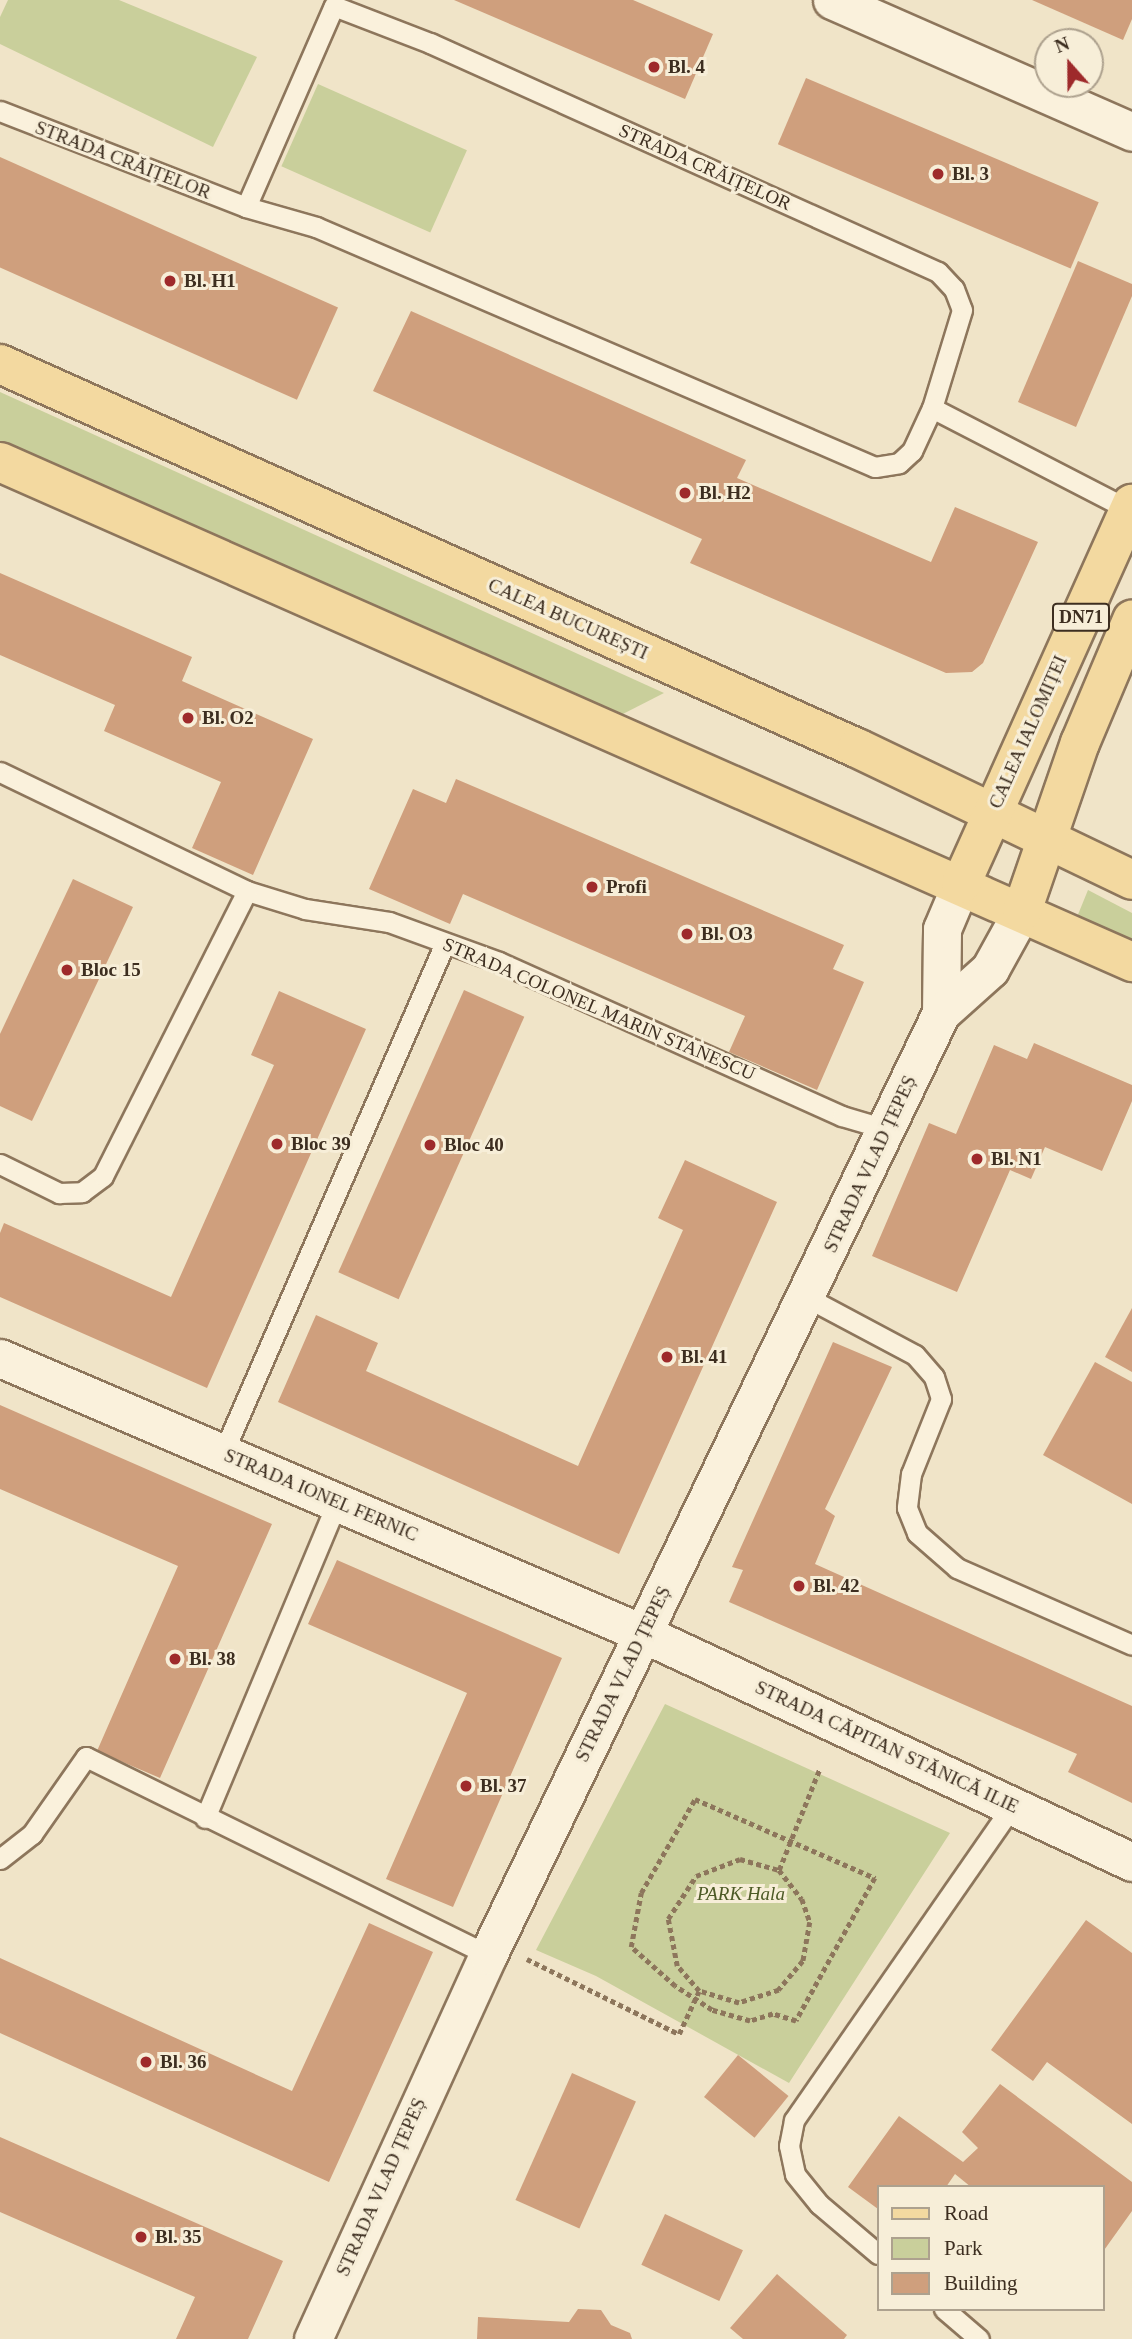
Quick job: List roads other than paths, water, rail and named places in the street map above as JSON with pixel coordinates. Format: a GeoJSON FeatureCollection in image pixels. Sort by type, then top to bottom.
{"type":"FeatureCollection","features":[{"type":"Feature","properties":{"kind":"main road","name":"CALEA BUCUREȘTI"},"geometry":{"type":"LineString","coordinates":[[0,364],[991,813],[1132,880]]}},
{"type":"Feature","properties":{"kind":"main road"},"geometry":{"type":"LineString","coordinates":[[0,462],[961,884],[1132,962]]}},
{"type":"Feature","properties":{"kind":"main road","name":"CALEA IALOMIȚEI"},"geometry":{"type":"LineString","coordinates":[[961,884],[1131,507]]}},
{"type":"Feature","properties":{"kind":"main road","name":"DN71"},"geometry":{"type":"LineString","coordinates":[[1046,840],[1080,743],[1132,620]]}},
{"type":"Feature","properties":{"kind":"main road"},"geometry":{"type":"LineString","coordinates":[[1022,911],[1046,840]]}},
{"type":"Feature","properties":{"kind":"street"},"geometry":{"type":"LineString","coordinates":[[832,0],[1132,132]]}},
{"type":"Feature","properties":{"kind":"street","name":"STRADA VLAD ȚEPEȘ"},"geometry":{"type":"LineString","coordinates":[[941,1013],[943,929],[961,884]]}},
{"type":"Feature","properties":{"kind":"street","name":"STRADA VLAD ȚEPEȘ"},"geometry":{"type":"LineString","coordinates":[[313,2339],[488,1955],[642,1633],[808,1298],[941,1013],[990,970],[1022,911]]}},
{"type":"Feature","properties":{"kind":"street","name":"STRADA IONEL FERNIC"},"geometry":{"type":"LineString","coordinates":[[0,1358],[642,1633]]}},
{"type":"Feature","properties":{"kind":"street","name":"STRADA CĂPITAN STĂNICĂ ILIE"},"geometry":{"type":"LineString","coordinates":[[642,1633],[1132,1862]]}},
{"type":"Feature","properties":{"kind":"lane","name":"STRADA CRĂIȚELOR"},"geometry":{"type":"LineString","coordinates":[[0,111],[246,207],[316,227],[875,467],[899,463],[912,451],[932,408],[962,310],[954,289],[938,272],[430,43],[329,2],[246,207]]}},
{"type":"Feature","properties":{"kind":"lane"},"geometry":{"type":"LineString","coordinates":[[932,408],[1131,507]]}},
{"type":"Feature","properties":{"kind":"lane","name":"STRADA COLONEL MARIN STANESCU"},"geometry":{"type":"LineString","coordinates":[[0,772],[247,891],[305,909],[389,922],[445,943],[842,1115],[886,1129]]}},
{"type":"Feature","properties":{"kind":"lane"},"geometry":{"type":"LineString","coordinates":[[0,1164],[59,1193],[82,1192],[103,1176],[247,891]]}},
{"type":"Feature","properties":{"kind":"lane"},"geometry":{"type":"LineString","coordinates":[[223,1453],[445,943]]}},
{"type":"Feature","properties":{"kind":"lane"},"geometry":{"type":"LineString","coordinates":[[808,1298],[915,1355],[934,1377],[941,1399],[911,1474],[907,1508],[917,1533],[957,1568],[1132,1645]]}},
{"type":"Feature","properties":{"kind":"lane"},"geometry":{"type":"LineString","coordinates":[[205,1818],[337,1502]]}},
{"type":"Feature","properties":{"kind":"lane"},"geometry":{"type":"LineString","coordinates":[[0,1860],[32,1833],[86,1757],[205,1818],[488,1955]]}},
{"type":"Feature","properties":{"kind":"lane"},"geometry":{"type":"LineString","coordinates":[[876,2252],[819,2204],[795,2174],[789,2146],[794,2120],[1012,1806]]}},
{"type":"Feature","properties":{"kind":"lane"},"geometry":{"type":"LineString","coordinates":[[946,2311],[979,2339]]}},
{"type":"Feature","properties":{"kind":"place","name":"Bl. 4"},"geometry":{"type":"Point","coordinates":[654,67]}},
{"type":"Feature","properties":{"kind":"place","name":"Bl. 3"},"geometry":{"type":"Point","coordinates":[938,174]}},
{"type":"Feature","properties":{"kind":"place","name":"Bl. H1"},"geometry":{"type":"Point","coordinates":[170,281]}},
{"type":"Feature","properties":{"kind":"place","name":"Bl. H2"},"geometry":{"type":"Point","coordinates":[685,493]}},
{"type":"Feature","properties":{"kind":"place","name":"Bl. O2"},"geometry":{"type":"Point","coordinates":[188,718]}},
{"type":"Feature","properties":{"kind":"place","name":"Profi"},"geometry":{"type":"Point","coordinates":[592,887]}},
{"type":"Feature","properties":{"kind":"place","name":"Bl. O3"},"geometry":{"type":"Point","coordinates":[687,934]}},
{"type":"Feature","properties":{"kind":"place","name":"Bloc 15"},"geometry":{"type":"Point","coordinates":[67,970]}},
{"type":"Feature","properties":{"kind":"place","name":"Bloc 39"},"geometry":{"type":"Point","coordinates":[277,1144]}},
{"type":"Feature","properties":{"kind":"place","name":"Bloc 40"},"geometry":{"type":"Point","coordinates":[430,1145]}},
{"type":"Feature","properties":{"kind":"place","name":"Bl. N1"},"geometry":{"type":"Point","coordinates":[977,1159]}},
{"type":"Feature","properties":{"kind":"place","name":"Bl. 41"},"geometry":{"type":"Point","coordinates":[667,1357]}},
{"type":"Feature","properties":{"kind":"place","name":"Bl. 42"},"geometry":{"type":"Point","coordinates":[799,1586]}},
{"type":"Feature","properties":{"kind":"place","name":"Bl. 38"},"geometry":{"type":"Point","coordinates":[175,1659]}},
{"type":"Feature","properties":{"kind":"place","name":"Bl. 37"},"geometry":{"type":"Point","coordinates":[466,1786]}},
{"type":"Feature","properties":{"kind":"place","name":"Bl. 36"},"geometry":{"type":"Point","coordinates":[146,2062]}},
{"type":"Feature","properties":{"kind":"place","name":"Bl. 35"},"geometry":{"type":"Point","coordinates":[141,2237]}},
{"type":"Feature","properties":{"kind":"park label","name":"PARK Hala"},"geometry":{"type":"Point","coordinates":[741,1894]}}]}
